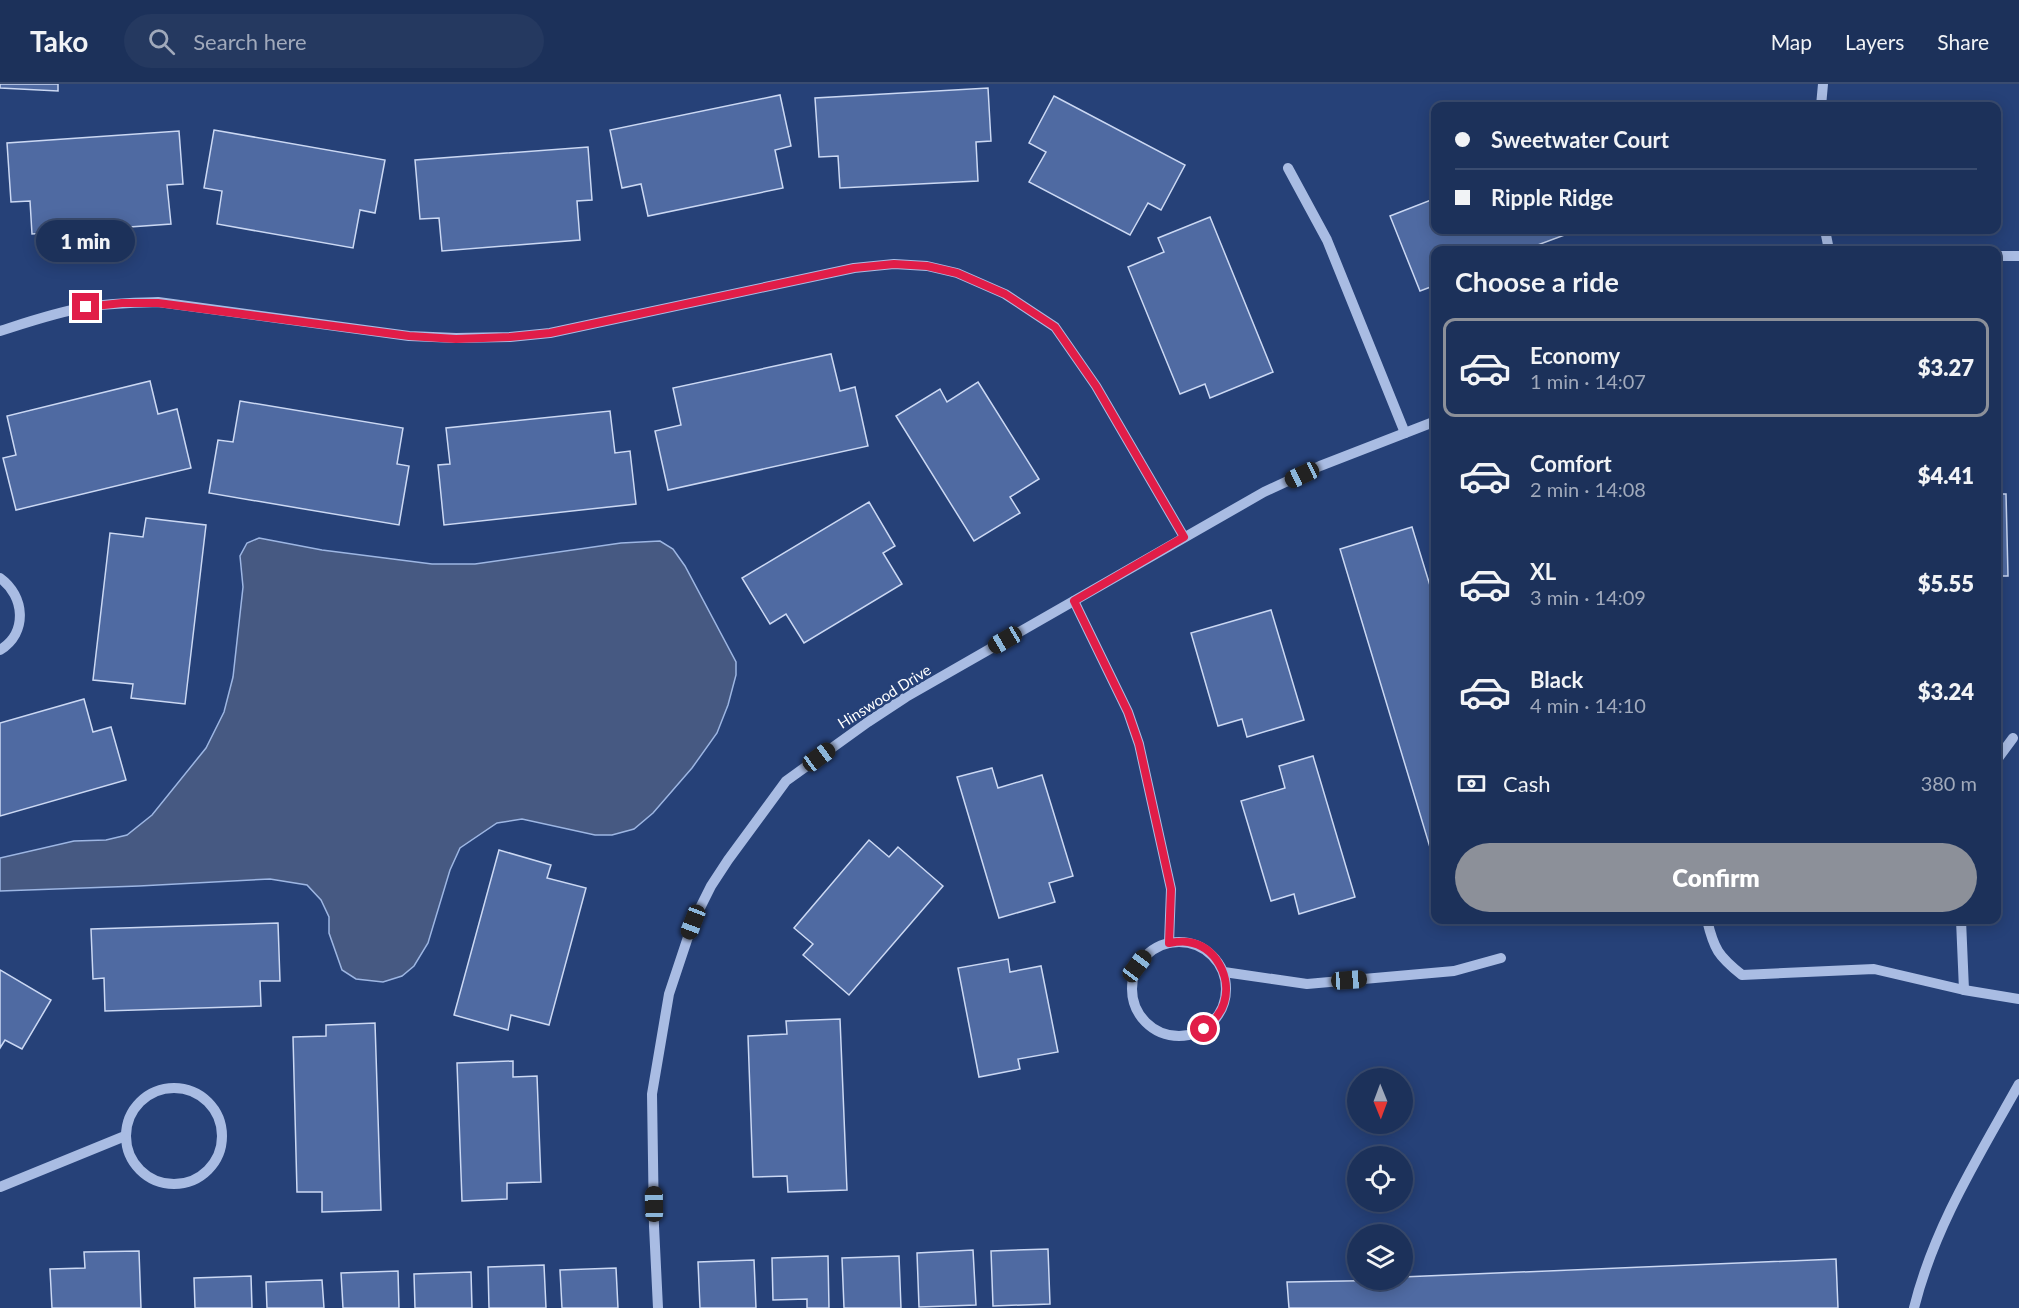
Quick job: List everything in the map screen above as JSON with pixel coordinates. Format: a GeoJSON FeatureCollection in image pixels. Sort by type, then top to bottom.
{"type":"FeatureCollection","features":[{"type":"Feature","properties":{"kind":"street"},"geometry":{"type":"LineString","coordinates":[[1821,102],[1822,84]]}},
{"type":"Feature","properties":{"kind":"street"},"geometry":{"type":"LineString","coordinates":[[1288,168],[1327,240],[1405,433]]}},
{"type":"Feature","properties":{"kind":"street"},"geometry":{"type":"LineString","coordinates":[[2001,256],[2019,256]]}},
{"type":"Feature","properties":{"kind":"street"},"geometry":{"type":"LineString","coordinates":[[0,331],[47,316],[86,307],[122,303],[158,303],[409,336],[456,339],[510,337],[550,333],[854,268],[894,264],[927,266],[957,273],[988,285],[1055,327],[1096,386],[1184,537]]}},
{"type":"Feature","properties":{"kind":"street","name":"Hinswood Drive"},"geometry":{"type":"LineString","coordinates":[[658,1308],[652,1094],[669,994],[693,922],[711,886],[786,781],[887,709],[1264,492],[1320,466],[1431,423]]}},
{"type":"Feature","properties":{"kind":"street"},"geometry":{"type":"LineString","coordinates":[[0,578],[17,596],[21,610],[20,625],[13,638],[0,650]]}},
{"type":"Feature","properties":{"kind":"street"},"geometry":{"type":"LineString","coordinates":[[1074,601],[1128,712],[1139,744],[1171,889],[1169,943]]}},
{"type":"Feature","properties":{"kind":"street"},"geometry":{"type":"LineString","coordinates":[[2001,754],[2013,738]]}},
{"type":"Feature","properties":{"kind":"street"},"geometry":{"type":"LineString","coordinates":[[1708,924],[1713,943],[1724,961],[1742,975],[1874,969],[1964,990],[2019,999]]}},
{"type":"Feature","properties":{"kind":"street"},"geometry":{"type":"LineString","coordinates":[[1961,924],[1964,990]]}},
{"type":"Feature","properties":{"kind":"street"},"geometry":{"type":"LineString","coordinates":[[1188,942],[1204,948],[1216,958],[1224,972],[1227,988],[1224,1004],[1216,1018],[1204,1029],[1189,1035],[1173,1036],[1158,1031],[1145,1021],[1136,1009],[1132,995],[1132,980],[1137,966],[1146,954],[1158,946],[1188,942]]}},
{"type":"Feature","properties":{"kind":"street"},"geometry":{"type":"LineString","coordinates":[[1224,972],[1307,984],[1454,971],[1501,958]]}},
{"type":"Feature","properties":{"kind":"street"},"geometry":{"type":"LineString","coordinates":[[1914,1308],[1920,1284],[1951,1206],[2019,1084]]}},
{"type":"Feature","properties":{"kind":"street"},"geometry":{"type":"LineString","coordinates":[[176,1087],[191,1091],[205,1099],[215,1110],[221,1125],[222,1140],[218,1155],[209,1168],[196,1179],[180,1183],[164,1183],[148,1177],[136,1166],[126,1136],[128,1120],[135,1107],[146,1096],[161,1089],[176,1087]]}},
{"type":"Feature","properties":{"kind":"street"},"geometry":{"type":"LineString","coordinates":[[0,1187],[126,1136]]}},
{"type":"Feature","properties":{"kind":"water"},"geometry":{"type":"Polygon","coordinates":[[[259,538],[322,550],[432,564],[475,564],[621,543],[660,541],[673,549],[685,566],[736,662],[736,675],[728,705],[717,733],[692,768],[653,813],[634,829],[612,835],[595,835],[522,819],[497,823],[460,848],[450,870],[428,943],[414,966],[402,976],[383,982],[356,979],[342,970],[329,933],[329,917],[321,900],[307,885],[270,879],[0,891],[0,858],[74,841],[106,840],[127,835],[152,815],[206,748],[224,712],[233,677],[243,587],[240,556],[247,543],[259,538]]]}},
{"type":"Feature","properties":{"kind":"building"},"geometry":{"type":"Polygon","coordinates":[[[0,84],[58,84],[58,91],[0,88],[0,84]]]}},
{"type":"Feature","properties":{"kind":"building"},"geometry":{"type":"Polygon","coordinates":[[[988,88],[991,141],[976,142],[978,181],[840,188],[838,156],[819,157],[815,98],[988,88]]]}},
{"type":"Feature","properties":{"kind":"building"},"geometry":{"type":"Polygon","coordinates":[[[780,95],[791,146],[775,150],[783,188],[648,216],[641,184],[622,188],[610,130],[780,95]]]}},
{"type":"Feature","properties":{"kind":"building"},"geometry":{"type":"Polygon","coordinates":[[[1054,96],[1185,165],[1161,210],[1148,203],[1130,235],[1029,182],[1046,152],[1029,143],[1054,96]]]}},
{"type":"Feature","properties":{"kind":"building"},"geometry":{"type":"Polygon","coordinates":[[[214,130],[385,160],[375,213],[360,210],[353,248],[217,224],[222,191],[204,188],[214,130]]]}},
{"type":"Feature","properties":{"kind":"building"},"geometry":{"type":"Polygon","coordinates":[[[179,131],[183,184],[167,185],[171,224],[32,234],[30,201],[11,202],[7,143],[179,131]]]}},
{"type":"Feature","properties":{"kind":"building"},"geometry":{"type":"Polygon","coordinates":[[[588,147],[592,200],[577,201],[580,240],[442,251],[439,218],[420,219],[415,160],[588,147]]]}},
{"type":"Feature","properties":{"kind":"building"},"geometry":{"type":"Polygon","coordinates":[[[1431,200],[1431,234],[1567,234],[1535,246],[1431,246],[1431,287],[1420,291],[1390,216],[1431,200]]]}},
{"type":"Feature","properties":{"kind":"building"},"geometry":{"type":"Polygon","coordinates":[[[1210,217],[1273,372],[1210,398],[1205,384],[1180,394],[1128,267],[1164,252],[1158,238],[1210,217]]]}},
{"type":"Feature","properties":{"kind":"building"},"geometry":{"type":"Polygon","coordinates":[[[831,354],[840,391],[855,387],[868,446],[668,490],[655,431],[681,425],[673,388],[831,354]]]}},
{"type":"Feature","properties":{"kind":"building"},"geometry":{"type":"Polygon","coordinates":[[[150,381],[158,414],[177,409],[191,468],[16,510],[3,458],[16,455],[7,416],[150,381]]]}},
{"type":"Feature","properties":{"kind":"building"},"geometry":{"type":"Polygon","coordinates":[[[978,382],[1039,479],[1010,497],[1020,513],[974,541],[896,416],[940,389],[947,402],[978,382]]]}},
{"type":"Feature","properties":{"kind":"building"},"geometry":{"type":"Polygon","coordinates":[[[240,401],[403,428],[397,464],[409,466],[399,525],[209,493],[218,440],[233,442],[240,401]]]}},
{"type":"Feature","properties":{"kind":"building"},"geometry":{"type":"Polygon","coordinates":[[[610,411],[615,453],[630,451],[636,504],[444,525],[438,465],[450,464],[446,428],[610,411]]]}},
{"type":"Feature","properties":{"kind":"building"},"geometry":{"type":"Polygon","coordinates":[[[2001,494],[2006,494],[2008,576],[2001,576],[2001,494]]]}},
{"type":"Feature","properties":{"kind":"building"},"geometry":{"type":"Polygon","coordinates":[[[869,502],[895,546],[883,553],[902,584],[804,643],[786,614],[770,624],[742,578],[869,502]]]}},
{"type":"Feature","properties":{"kind":"building"},"geometry":{"type":"Polygon","coordinates":[[[146,518],[206,525],[185,704],[131,698],[133,684],[93,680],[110,533],[143,537],[146,518]]]}},
{"type":"Feature","properties":{"kind":"building"},"geometry":{"type":"Polygon","coordinates":[[[1412,527],[1431,589],[1431,851],[1340,549],[1412,527]]]}},
{"type":"Feature","properties":{"kind":"building"},"geometry":{"type":"Polygon","coordinates":[[[1271,610],[1304,720],[1247,737],[1242,719],[1218,726],[1191,633],[1271,610]]]}},
{"type":"Feature","properties":{"kind":"building"},"geometry":{"type":"Polygon","coordinates":[[[84,699],[93,732],[111,727],[126,780],[0,816],[0,723],[84,699]]]}},
{"type":"Feature","properties":{"kind":"building"},"geometry":{"type":"Polygon","coordinates":[[[1313,756],[1355,897],[1299,914],[1294,894],[1271,901],[1241,801],[1285,788],[1279,766],[1313,756]]]}},
{"type":"Feature","properties":{"kind":"building"},"geometry":{"type":"Polygon","coordinates":[[[992,768],[998,788],[1042,775],[1073,876],[1049,883],[1055,902],[999,918],[957,777],[992,768]]]}},
{"type":"Feature","properties":{"kind":"building"},"geometry":{"type":"Polygon","coordinates":[[[869,840],[889,857],[898,847],[943,886],[849,995],[803,955],[813,944],[794,928],[869,840]]]}},
{"type":"Feature","properties":{"kind":"building"},"geometry":{"type":"Polygon","coordinates":[[[499,850],[551,865],[547,878],[586,888],[549,1025],[511,1015],[508,1030],[454,1015],[499,850]]]}},
{"type":"Feature","properties":{"kind":"building"},"geometry":{"type":"Polygon","coordinates":[[[278,923],[280,981],[260,981],[261,1006],[105,1011],[104,978],[93,979],[91,929],[278,923]]]}},
{"type":"Feature","properties":{"kind":"building"},"geometry":{"type":"Polygon","coordinates":[[[1008,959],[1010,972],[1041,966],[1058,1052],[1018,1059],[1020,1069],[979,1077],[958,968],[1008,959]]]}},
{"type":"Feature","properties":{"kind":"building"},"geometry":{"type":"Polygon","coordinates":[[[0,970],[51,1000],[22,1049],[5,1040],[0,1048],[0,970]]]}},
{"type":"Feature","properties":{"kind":"building"},"geometry":{"type":"Polygon","coordinates":[[[840,1019],[847,1190],[788,1192],[787,1176],[753,1177],[748,1036],[787,1034],[786,1021],[840,1019]]]}},
{"type":"Feature","properties":{"kind":"building"},"geometry":{"type":"Polygon","coordinates":[[[375,1023],[381,1210],[322,1212],[322,1192],[297,1192],[293,1037],[326,1036],[326,1025],[375,1023]]]}},
{"type":"Feature","properties":{"kind":"building"},"geometry":{"type":"Polygon","coordinates":[[[513,1061],[513,1077],[537,1076],[541,1182],[507,1183],[507,1199],[462,1201],[457,1063],[513,1061]]]}},
{"type":"Feature","properties":{"kind":"building"},"geometry":{"type":"Polygon","coordinates":[[[1048,1249],[1050,1304],[993,1306],[991,1251],[1048,1249]]]}},
{"type":"Feature","properties":{"kind":"building"},"geometry":{"type":"Polygon","coordinates":[[[973,1250],[976,1305],[919,1307],[917,1253],[973,1250]]]}},
{"type":"Feature","properties":{"kind":"building"},"geometry":{"type":"Polygon","coordinates":[[[139,1251],[141,1308],[52,1308],[50,1269],[85,1268],[84,1252],[139,1251]]]}},
{"type":"Feature","properties":{"kind":"building"},"geometry":{"type":"Polygon","coordinates":[[[828,1256],[829,1308],[807,1308],[807,1299],[773,1300],[772,1258],[828,1256]]]}},
{"type":"Feature","properties":{"kind":"building"},"geometry":{"type":"Polygon","coordinates":[[[899,1256],[901,1308],[844,1308],[842,1258],[899,1256]]]}},
{"type":"Feature","properties":{"kind":"building"},"geometry":{"type":"Polygon","coordinates":[[[1836,1259],[1838,1308],[1289,1308],[1287,1282],[1347,1281],[1347,1290],[1413,1290],[1413,1277],[1836,1259]]]}},
{"type":"Feature","properties":{"kind":"building"},"geometry":{"type":"Polygon","coordinates":[[[754,1260],[756,1308],[700,1308],[698,1262],[754,1260]]]}},
{"type":"Feature","properties":{"kind":"building"},"geometry":{"type":"Polygon","coordinates":[[[544,1265],[546,1308],[489,1308],[488,1267],[544,1265]]]}},
{"type":"Feature","properties":{"kind":"building"},"geometry":{"type":"Polygon","coordinates":[[[616,1268],[618,1308],[562,1308],[560,1270],[616,1268]]]}},
{"type":"Feature","properties":{"kind":"building"},"geometry":{"type":"Polygon","coordinates":[[[398,1271],[399,1308],[343,1308],[341,1273],[398,1271]]]}},
{"type":"Feature","properties":{"kind":"building"},"geometry":{"type":"Polygon","coordinates":[[[471,1272],[472,1308],[415,1308],[414,1274],[471,1272]]]}},
{"type":"Feature","properties":{"kind":"building"},"geometry":{"type":"Polygon","coordinates":[[[251,1276],[252,1308],[195,1308],[194,1278],[251,1276]]]}},
{"type":"Feature","properties":{"kind":"building"},"geometry":{"type":"Polygon","coordinates":[[[322,1280],[324,1308],[267,1308],[266,1282],[322,1280]]]}},
{"type":"Feature","properties":{"kind":"route"},"geometry":{"type":"LineString","coordinates":[[86,307],[122,303],[158,303],[409,336],[456,339],[550,333],[854,268],[894,264],[927,266],[957,273],[1005,294],[1055,327],[1096,386],[1184,537],[1074,601],[1128,712],[1139,744],[1171,889],[1169,943],[1188,942],[1204,948],[1216,958],[1224,972],[1227,988],[1224,1004],[1216,1018],[1204,1029]]}}]}
